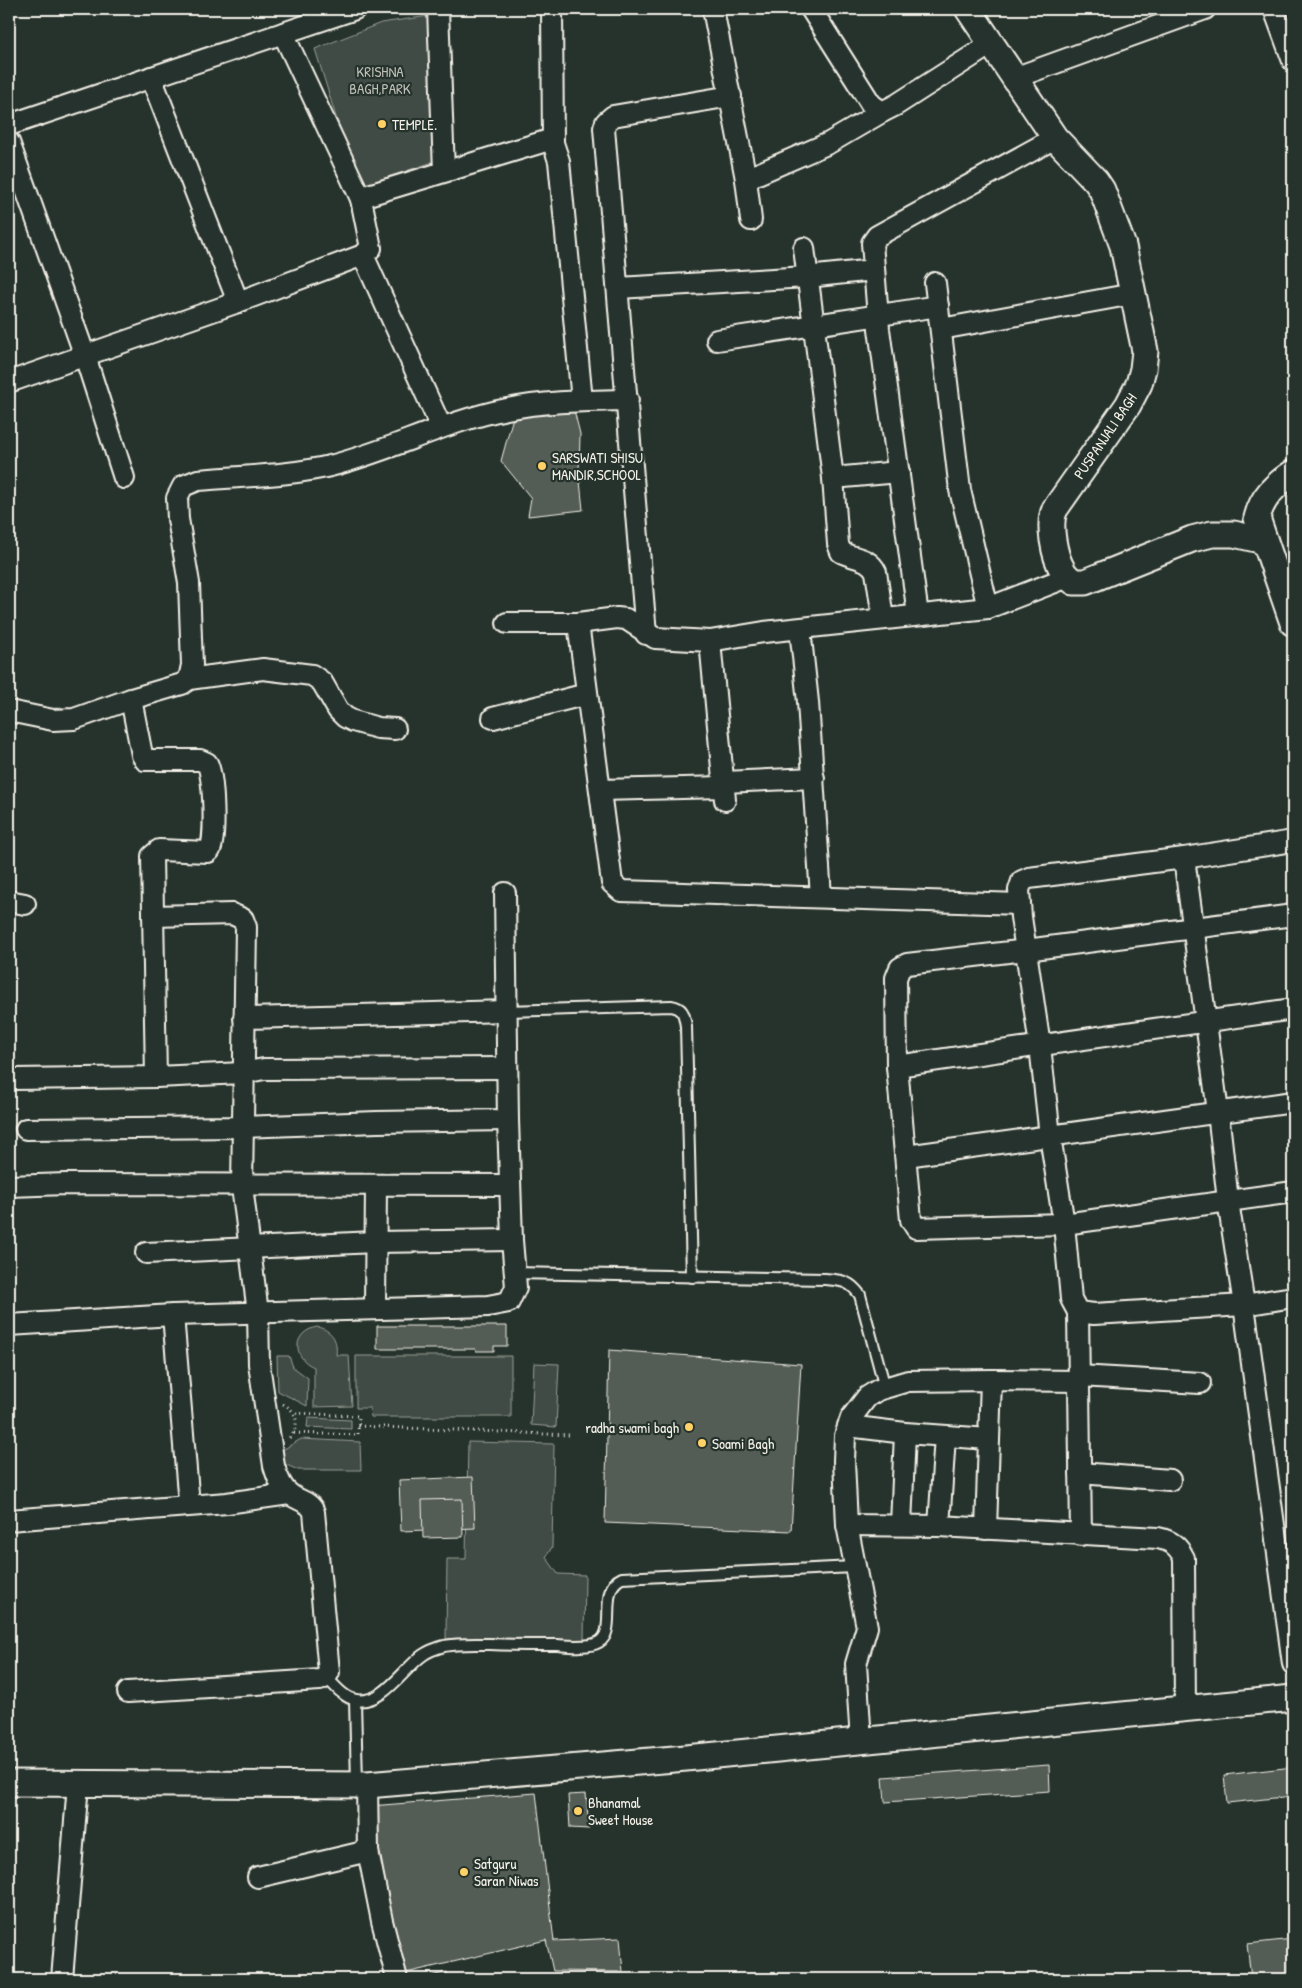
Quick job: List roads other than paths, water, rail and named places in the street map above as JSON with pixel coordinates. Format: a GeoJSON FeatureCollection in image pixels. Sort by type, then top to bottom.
{"type":"FeatureCollection","features":[{"type":"Feature","properties":{"kind":"street"},"geometry":{"type":"LineString","coordinates":[[9,125],[355,9]]}},
{"type":"Feature","properties":{"kind":"street"},"geometry":{"type":"LineString","coordinates":[[438,9],[444,172]]}},
{"type":"Feature","properties":{"kind":"street"},"geometry":{"type":"LineString","coordinates":[[552,9],[553,143],[558,162],[582,401]]}},
{"type":"Feature","properties":{"kind":"street"},"geometry":{"type":"LineString","coordinates":[[714,9],[746,180],[751,220]]}},
{"type":"Feature","properties":{"kind":"street"},"geometry":{"type":"LineString","coordinates":[[811,9],[871,104],[882,112]]}},
{"type":"Feature","properties":{"kind":"street","name":"PUSPANJALI BAGH"},"geometry":{"type":"LineString","coordinates":[[968,9],[1054,138],[1096,181],[1102,190],[1123,246],[1144,350],[1144,369],[1139,384],[1115,426],[1055,509],[1052,517],[1051,527],[1057,555],[1062,571],[1068,577]]}},
{"type":"Feature","properties":{"kind":"street"},"geometry":{"type":"LineString","coordinates":[[1014,78],[1205,9]]}},
{"type":"Feature","properties":{"kind":"street"},"geometry":{"type":"LineString","coordinates":[[1274,9],[1293,61]]}},
{"type":"Feature","properties":{"kind":"street"},"geometry":{"type":"LineString","coordinates":[[9,382],[363,256],[371,248],[361,199],[283,33]]}},
{"type":"Feature","properties":{"kind":"street"},"geometry":{"type":"LineString","coordinates":[[746,180],[829,143],[896,105],[991,44]]}},
{"type":"Feature","properties":{"kind":"street"},"geometry":{"type":"LineString","coordinates":[[151,77],[238,302]]}},
{"type":"Feature","properties":{"kind":"street"},"geometry":{"type":"LineString","coordinates":[[646,634],[635,520],[628,400],[604,139],[606,122],[614,116],[731,96]]}},
{"type":"Feature","properties":{"kind":"street"},"geometry":{"type":"LineString","coordinates":[[918,615],[878,315],[872,249],[874,240],[877,236],[1054,138]]}},
{"type":"Feature","properties":{"kind":"street"},"geometry":{"type":"LineString","coordinates":[[361,199],[365,196],[538,142],[546,141],[553,143]]}},
{"type":"Feature","properties":{"kind":"street"},"geometry":{"type":"LineString","coordinates":[[9,142],[86,356],[124,478]]}},
{"type":"Feature","properties":{"kind":"street"},"geometry":{"type":"LineString","coordinates":[[804,248],[833,478],[839,548],[841,552],[868,561],[873,565],[876,572],[883,618]]}},
{"type":"Feature","properties":{"kind":"street"},"geometry":{"type":"LineString","coordinates":[[363,256],[442,427]]}},
{"type":"Feature","properties":{"kind":"street"},"geometry":{"type":"LineString","coordinates":[[618,288],[807,277],[874,270]]}},
{"type":"Feature","properties":{"kind":"street"},"geometry":{"type":"LineString","coordinates":[[936,283],[960,490],[988,608]]}},
{"type":"Feature","properties":{"kind":"street"},"geometry":{"type":"LineString","coordinates":[[941,329],[1133,294]]}},
{"type":"Feature","properties":{"kind":"street"},"geometry":{"type":"LineString","coordinates":[[717,340],[938,306]]}},
{"type":"Feature","properties":{"kind":"street"},"geometry":{"type":"LineString","coordinates":[[189,679],[192,665],[188,583],[178,512],[178,498],[183,486],[198,480],[297,471],[332,465],[442,427],[507,409],[582,401],[628,400]]}},
{"type":"Feature","properties":{"kind":"street"},"geometry":{"type":"LineString","coordinates":[[833,478],[899,472]]}},
{"type":"Feature","properties":{"kind":"street"},"geometry":{"type":"LineString","coordinates":[[1293,473],[1273,489],[1259,508],[1257,518],[1293,623]]}},
{"type":"Feature","properties":{"kind":"street"},"geometry":{"type":"LineString","coordinates":[[507,623],[578,622],[626,618],[654,638],[710,641],[764,632],[988,608],[1068,577],[1074,582],[1085,582],[1192,538],[1212,534],[1234,534],[1264,541]]}},
{"type":"Feature","properties":{"kind":"street"},"geometry":{"type":"LineString","coordinates":[[578,622],[612,883],[621,891],[1020,904]]}},
{"type":"Feature","properties":{"kind":"street"},"geometry":{"type":"LineString","coordinates":[[800,629],[814,778],[821,897]]}},
{"type":"Feature","properties":{"kind":"street"},"geometry":{"type":"LineString","coordinates":[[710,641],[724,790]]}},
{"type":"Feature","properties":{"kind":"street"},"geometry":{"type":"LineString","coordinates":[[9,711],[53,720],[81,718],[131,699],[182,684],[189,679],[263,669],[312,675],[322,682],[338,710],[345,717],[378,728],[395,729]]}},
{"type":"Feature","properties":{"kind":"street"},"geometry":{"type":"LineString","coordinates":[[492,718],[587,694]]}},
{"type":"Feature","properties":{"kind":"street"},"geometry":{"type":"LineString","coordinates":[[131,699],[142,756],[145,760],[200,760],[207,763],[211,773],[214,826],[212,847],[208,852],[159,850],[153,853],[152,856],[156,1077]]}},
{"type":"Feature","properties":{"kind":"street"},"geometry":{"type":"LineString","coordinates":[[600,790],[724,790],[814,778]]}},
{"type":"Feature","properties":{"kind":"street"},"geometry":{"type":"LineString","coordinates":[[1081,1535],[1078,1312],[1071,1299],[1064,1224],[1050,1136],[1019,885],[1025,879],[1184,858],[1293,841]]}},
{"type":"Feature","properties":{"kind":"street"},"geometry":{"type":"LineString","coordinates":[[1184,858],[1207,1022],[1228,1201],[1293,1664]]}},
{"type":"Feature","properties":{"kind":"street"},"geometry":{"type":"LineString","coordinates":[[9,1325],[173,1315],[502,1304],[509,1302],[516,1287],[512,1240],[508,1120],[505,893]]}},
{"type":"Feature","properties":{"kind":"street"},"geometry":{"type":"LineString","coordinates":[[128,1692],[320,1680],[326,1678],[328,1667],[314,1512],[310,1504],[289,1494],[278,1479],[274,1466],[259,1364],[258,1313],[242,1186],[246,926],[243,919],[232,914],[153,916]]}},
{"type":"Feature","properties":{"kind":"street"},"geometry":{"type":"LineString","coordinates":[[1293,915],[907,964],[900,968],[896,978],[897,1066],[911,1220],[916,1228],[1064,1224],[1293,1192]]}},
{"type":"Feature","properties":{"kind":"street"},"geometry":{"type":"LineString","coordinates":[[897,1066],[1293,1009]]}},
{"type":"Feature","properties":{"kind":"street"},"geometry":{"type":"LineString","coordinates":[[244,1018],[507,1011]]}},
{"type":"Feature","properties":{"kind":"street"},"geometry":{"type":"LineString","coordinates":[[14,1079],[156,1077],[243,1073],[264,1069],[507,1068]]}},
{"type":"Feature","properties":{"kind":"street"},"geometry":{"type":"LineString","coordinates":[[906,1156],[1293,1102]]}},
{"type":"Feature","properties":{"kind":"street"},"geometry":{"type":"LineString","coordinates":[[26,1129],[243,1127],[508,1120]]}},
{"type":"Feature","properties":{"kind":"street"},"geometry":{"type":"LineString","coordinates":[[9,1186],[66,1184],[242,1186],[510,1185]]}},
{"type":"Feature","properties":{"kind":"street"},"geometry":{"type":"LineString","coordinates":[[375,1308],[376,1186]]}},
{"type":"Feature","properties":{"kind":"street"},"geometry":{"type":"LineString","coordinates":[[146,1253],[375,1242],[512,1240]]}},
{"type":"Feature","properties":{"kind":"street"},"geometry":{"type":"LineString","coordinates":[[1078,1312],[1094,1314],[1244,1305],[1293,1297]]}},
{"type":"Feature","properties":{"kind":"street"},"geometry":{"type":"LineString","coordinates":[[173,1315],[189,1505]]}},
{"type":"Feature","properties":{"kind":"street"},"geometry":{"type":"LineString","coordinates":[[860,1741],[856,1669],[867,1628],[847,1525],[844,1461],[848,1426],[858,1407],[867,1397],[885,1388],[908,1381],[1079,1378],[1200,1383]]}},
{"type":"Feature","properties":{"kind":"street"},"geometry":{"type":"LineString","coordinates":[[986,1529],[991,1380]]}},
{"type":"Feature","properties":{"kind":"street"},"geometry":{"type":"LineString","coordinates":[[848,1426],[905,1433],[989,1439]]}},
{"type":"Feature","properties":{"kind":"street"},"geometry":{"type":"LineString","coordinates":[[901,1525],[905,1433]]}},
{"type":"Feature","properties":{"kind":"street"},"geometry":{"type":"LineString","coordinates":[[939,1526],[946,1436]]}},
{"type":"Feature","properties":{"kind":"street"},"geometry":{"type":"LineString","coordinates":[[1080,1473],[1170,1480]]}},
{"type":"Feature","properties":{"kind":"street"},"geometry":{"type":"LineString","coordinates":[[9,1520],[227,1503],[289,1494]]}},
{"type":"Feature","properties":{"kind":"street"},"geometry":{"type":"LineString","coordinates":[[847,1525],[939,1526],[1158,1538],[1173,1542],[1179,1548],[1184,1558],[1186,1710]]}},
{"type":"Feature","properties":{"kind":"street"},"geometry":{"type":"LineString","coordinates":[[9,1783],[362,1785],[686,1758],[1293,1698]]}},
{"type":"Feature","properties":{"kind":"street"},"geometry":{"type":"LineString","coordinates":[[62,1979],[78,1784]]}},
{"type":"Feature","properties":{"kind":"street"},"geometry":{"type":"LineString","coordinates":[[362,1785],[368,1851],[382,1921],[397,1979]]}},
{"type":"Feature","properties":{"kind":"street"},"geometry":{"type":"LineString","coordinates":[[258,1877],[368,1851]]}},
{"type":"Feature","properties":{"kind":"lane"},"geometry":{"type":"LineString","coordinates":[[507,1011],[671,1006],[678,1007],[682,1011],[686,1026],[692,1277]]}},
{"type":"Feature","properties":{"kind":"lane"},"geometry":{"type":"LineString","coordinates":[[514,1273],[825,1279],[846,1282],[852,1284],[860,1294],[885,1388]]}},
{"type":"Feature","properties":{"kind":"lane"},"geometry":{"type":"LineString","coordinates":[[326,1678],[342,1693],[355,1700],[363,1700],[381,1694],[421,1656],[429,1651],[450,1645],[573,1646],[597,1643],[601,1641],[605,1634],[609,1597],[613,1584],[622,1578],[854,1567]]}},
{"type":"Feature","properties":{"kind":"lane"},"geometry":{"type":"LineString","coordinates":[[355,1700],[362,1785]]}},
{"type":"Feature","properties":{"kind":"place","name":"TEMPLE."},"geometry":{"type":"Point","coordinates":[382,124]}},
{"type":"Feature","properties":{"kind":"place","name":"SARSWATI SHISU MANDIR,SCHOOL"},"geometry":{"type":"Point","coordinates":[542,466]}},
{"type":"Feature","properties":{"kind":"place","name":"radha swami bagh"},"geometry":{"type":"Point","coordinates":[689,1427]}},
{"type":"Feature","properties":{"kind":"place","name":"Soami Bagh"},"geometry":{"type":"Point","coordinates":[702,1443]}},
{"type":"Feature","properties":{"kind":"place","name":"Bhanamal Sweet House"},"geometry":{"type":"Point","coordinates":[578,1811]}},
{"type":"Feature","properties":{"kind":"place","name":"Satguru Saran Niwas"},"geometry":{"type":"Point","coordinates":[464,1872]}},
{"type":"Feature","properties":{"kind":"park label","name":"KRISHNA BAGH,PARK"},"geometry":{"type":"Point","coordinates":[380,80]}}]}
